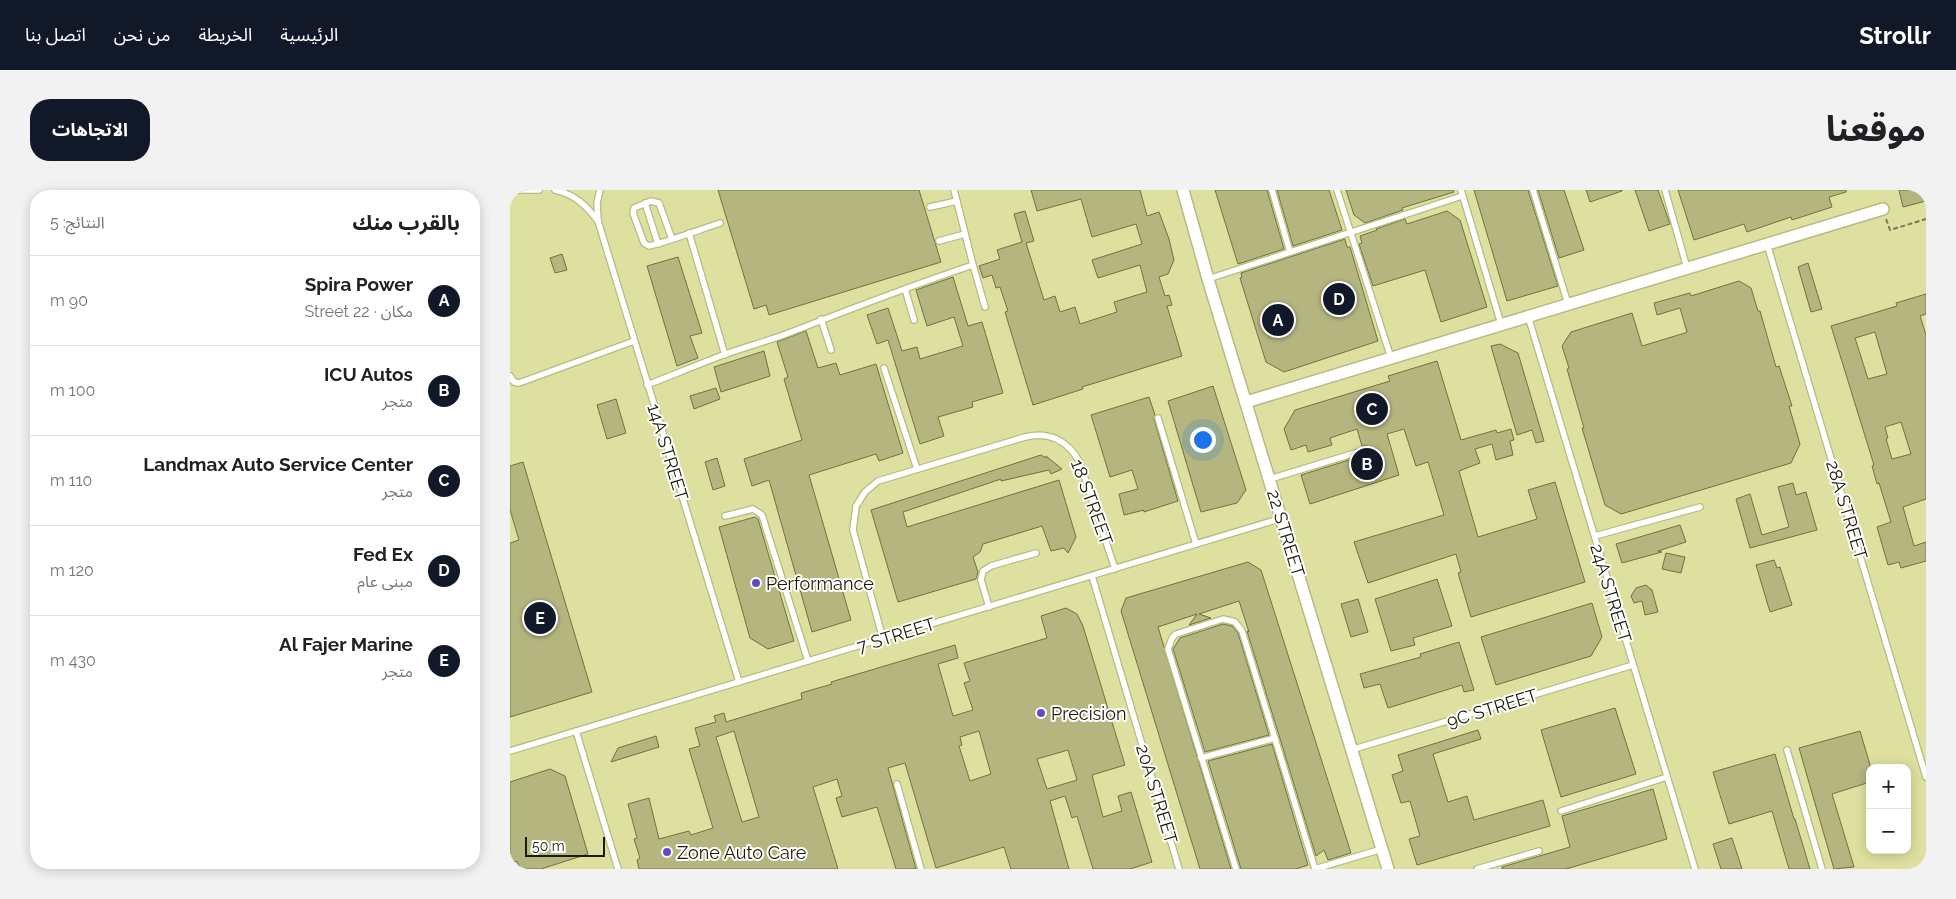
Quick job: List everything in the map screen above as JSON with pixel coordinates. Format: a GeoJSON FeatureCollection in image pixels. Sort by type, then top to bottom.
{"type":"FeatureCollection","features":[{"type":"Feature","properties":{"kind":"street","name":"22 STREET"},"geometry":{"type":"LineString","coordinates":[[1184,192],[1208,279],[1388,869]]}},
{"type":"Feature","properties":{"kind":"street"},"geometry":{"type":"LineString","coordinates":[[1246,402],[1883,209]]}},
{"type":"Feature","properties":{"kind":"lane"},"geometry":{"type":"LineString","coordinates":[[510,190],[539,190]]}},
{"type":"Feature","properties":{"kind":"lane","name":"14A STREET"},"geometry":{"type":"LineString","coordinates":[[555,190],[574,196],[598,221]]}},
{"type":"Feature","properties":{"kind":"lane","name":"14A STREET"},"geometry":{"type":"LineString","coordinates":[[600,190],[597,202],[598,221],[739,682]]}},
{"type":"Feature","properties":{"kind":"lane"},"geometry":{"type":"LineString","coordinates":[[954,190],[985,307]]}},
{"type":"Feature","properties":{"kind":"lane"},"geometry":{"type":"LineString","coordinates":[[1272,190],[1290,252]]}},
{"type":"Feature","properties":{"kind":"lane"},"geometry":{"type":"LineString","coordinates":[[1337,190],[1391,358]]}},
{"type":"Feature","properties":{"kind":"lane"},"geometry":{"type":"LineString","coordinates":[[1533,190],[1568,304]]}},
{"type":"Feature","properties":{"kind":"lane"},"geometry":{"type":"LineString","coordinates":[[1665,190],[1687,268]]}},
{"type":"Feature","properties":{"kind":"lane"},"geometry":{"type":"LineString","coordinates":[[1208,279],[1462,193],[1501,324]]}},
{"type":"Feature","properties":{"kind":"lane"},"geometry":{"type":"LineString","coordinates":[[672,239],[659,203],[654,200],[636,206],[634,213],[644,243],[649,246],[658,244],[720,223]]}},
{"type":"Feature","properties":{"kind":"lane"},"geometry":{"type":"LineString","coordinates":[[930,207],[956,201]]}},
{"type":"Feature","properties":{"kind":"lane"},"geometry":{"type":"LineString","coordinates":[[645,203],[658,244]]}},
{"type":"Feature","properties":{"kind":"lane"},"geometry":{"type":"LineString","coordinates":[[690,233],[725,355]]}},
{"type":"Feature","properties":{"kind":"lane"},"geometry":{"type":"LineString","coordinates":[[939,240],[965,234]]}},
{"type":"Feature","properties":{"kind":"lane","name":"28A STREET"},"geometry":{"type":"LineString","coordinates":[[1767,244],[1926,777]]}},
{"type":"Feature","properties":{"kind":"lane"},"geometry":{"type":"LineString","coordinates":[[648,385],[725,355],[794,332],[822,319],[973,265]]}},
{"type":"Feature","properties":{"kind":"lane"},"geometry":{"type":"LineString","coordinates":[[905,289],[914,320]]}},
{"type":"Feature","properties":{"kind":"lane","name":"24A STREET"},"geometry":{"type":"LineString","coordinates":[[1528,316],[1695,869]]}},
{"type":"Feature","properties":{"kind":"lane"},"geometry":{"type":"LineString","coordinates":[[822,319],[831,350]]}},
{"type":"Feature","properties":{"kind":"lane"},"geometry":{"type":"LineString","coordinates":[[510,376],[514,382],[519,383],[634,342]]}},
{"type":"Feature","properties":{"kind":"lane"},"geometry":{"type":"LineString","coordinates":[[884,368],[917,470]]}},
{"type":"Feature","properties":{"kind":"lane"},"geometry":{"type":"LineString","coordinates":[[1158,418],[1196,544]]}},
{"type":"Feature","properties":{"kind":"lane","name":"18 STREET"},"geometry":{"type":"LineString","coordinates":[[883,639],[853,530],[854,514],[860,498],[878,481],[1033,435],[1050,436],[1058,439],[1071,449],[1080,463],[1115,569]]}},
{"type":"Feature","properties":{"kind":"lane"},"geometry":{"type":"LineString","coordinates":[[1270,479],[1365,450]]}},
{"type":"Feature","properties":{"kind":"lane"},"geometry":{"type":"LineString","coordinates":[[1594,536],[1700,507]]}},
{"type":"Feature","properties":{"kind":"lane"},"geometry":{"type":"LineString","coordinates":[[725,516],[753,509],[762,515],[808,662]]}},
{"type":"Feature","properties":{"kind":"lane","name":"7 STREET"},"geometry":{"type":"LineString","coordinates":[[510,751],[1282,518]]}},
{"type":"Feature","properties":{"kind":"lane"},"geometry":{"type":"LineString","coordinates":[[989,607],[981,580],[983,571],[991,566],[1036,553]]}},
{"type":"Feature","properties":{"kind":"lane","name":"20A STREET"},"geometry":{"type":"LineString","coordinates":[[1092,576],[1180,869]]}},
{"type":"Feature","properties":{"kind":"lane"},"geometry":{"type":"LineString","coordinates":[[1236,869],[1168,648],[1176,634],[1217,620],[1229,619],[1242,631],[1315,869],[1382,849]]}},
{"type":"Feature","properties":{"kind":"lane","name":"9C STREET"},"geometry":{"type":"LineString","coordinates":[[1352,750],[1633,665]]}},
{"type":"Feature","properties":{"kind":"lane"},"geometry":{"type":"LineString","coordinates":[[576,731],[618,869]]}},
{"type":"Feature","properties":{"kind":"lane"},"geometry":{"type":"LineString","coordinates":[[1201,758],[1275,738]]}},
{"type":"Feature","properties":{"kind":"lane"},"geometry":{"type":"LineString","coordinates":[[1787,750],[1822,869]]}},
{"type":"Feature","properties":{"kind":"lane"},"geometry":{"type":"LineString","coordinates":[[1561,810],[1667,777]]}},
{"type":"Feature","properties":{"kind":"lane"},"geometry":{"type":"LineString","coordinates":[[897,784],[921,869]]}},
{"type":"Feature","properties":{"kind":"lane"},"geometry":{"type":"LineString","coordinates":[[1477,869],[1539,851]]}},
{"type":"Feature","properties":{"kind":"path"},"geometry":{"type":"LineString","coordinates":[[1883,209],[1890,230],[1926,219]]}},
{"type":"Feature","properties":{"kind":"shaded area"},"geometry":{"type":"Polygon","coordinates":[[[510,190],[1926,190],[1926,869],[510,869],[510,190]]]}},
{"type":"Feature","properties":{"kind":"building"},"geometry":{"type":"Polygon","coordinates":[[[718,190],[919,190],[941,262],[769,315],[766,305],[754,309],[718,190]]]}},
{"type":"Feature","properties":{"kind":"building"},"geometry":{"type":"Polygon","coordinates":[[[1031,190],[1140,190],[1147,216],[1159,212],[1169,239],[1174,260],[1168,274],[1159,277],[1165,296],[1169,295],[1172,305],[1167,306],[1182,356],[1082,387],[1083,389],[1033,405],[1005,312],[1008,311],[1000,287],[996,288],[992,275],[983,278],[979,266],[1000,259],[997,250],[1022,242],[1014,214],[1025,211],[1034,241],[1026,243],[1044,300],[1055,296],[1060,312],[1075,307],[1080,324],[1117,312],[1114,302],[1147,292],[1140,265],[1098,278],[1092,260],[1142,244],[1136,224],[1092,237],[1081,199],[1037,211],[1031,190]]]}},
{"type":"Feature","properties":{"kind":"building"},"geometry":{"type":"Polygon","coordinates":[[[1215,190],[1267,190],[1284,249],[1238,264],[1215,190]]]}},
{"type":"Feature","properties":{"kind":"building"},"geometry":{"type":"Polygon","coordinates":[[[1277,190],[1329,190],[1342,230],[1293,246],[1277,190]]]}},
{"type":"Feature","properties":{"kind":"building"},"geometry":{"type":"Polygon","coordinates":[[[1346,190],[1453,190],[1454,192],[1402,208],[1403,210],[1365,223],[1354,215],[1346,190]]]}},
{"type":"Feature","properties":{"kind":"building"},"geometry":{"type":"Polygon","coordinates":[[[1474,190],[1528,190],[1558,286],[1507,301],[1474,190]]]}},
{"type":"Feature","properties":{"kind":"building"},"geometry":{"type":"Polygon","coordinates":[[[1538,190],[1564,190],[1584,250],[1559,258],[1538,190]]]}},
{"type":"Feature","properties":{"kind":"building"},"geometry":{"type":"Polygon","coordinates":[[[1586,190],[1622,190],[1622,191],[1590,202],[1586,190]]]}},
{"type":"Feature","properties":{"kind":"building"},"geometry":{"type":"Polygon","coordinates":[[[1635,190],[1658,190],[1670,224],[1649,231],[1635,190]]]}},
{"type":"Feature","properties":{"kind":"building"},"geometry":{"type":"Polygon","coordinates":[[[1678,190],[1846,190],[1846,192],[1829,197],[1832,207],[1792,220],[1791,217],[1747,232],[1744,224],[1694,240],[1678,190]]]}},
{"type":"Feature","properties":{"kind":"building"},"geometry":{"type":"Polygon","coordinates":[[[1899,190],[1924,190],[1926,201],[1903,207],[1899,190]]]}},
{"type":"Feature","properties":{"kind":"building"},"geometry":{"type":"Polygon","coordinates":[[[1447,211],[1460,220],[1487,307],[1441,322],[1425,270],[1373,286],[1359,244],[1362,243],[1360,236],[1376,229],[1405,219],[1407,224],[1447,211]]]}},
{"type":"Feature","properties":{"kind":"building"},"geometry":{"type":"Polygon","coordinates":[[[1345,239],[1347,247],[1350,247],[1378,341],[1284,372],[1266,362],[1240,278],[1242,277],[1241,273],[1345,239]]]}},
{"type":"Feature","properties":{"kind":"building"},"geometry":{"type":"Polygon","coordinates":[[[562,254],[567,270],[555,273],[550,258],[562,254]]]}},
{"type":"Feature","properties":{"kind":"building"},"geometry":{"type":"Polygon","coordinates":[[[678,257],[702,333],[690,336],[698,358],[677,366],[647,266],[678,257]]]}},
{"type":"Feature","properties":{"kind":"building"},"geometry":{"type":"Polygon","coordinates":[[[1808,263],[1822,309],[1811,312],[1798,267],[1808,263]]]}},
{"type":"Feature","properties":{"kind":"building"},"geometry":{"type":"Polygon","coordinates":[[[953,277],[968,326],[982,322],[1003,393],[972,402],[973,407],[938,417],[944,436],[920,444],[888,340],[877,344],[867,315],[888,308],[902,351],[917,347],[920,359],[963,346],[954,317],[927,326],[916,290],[953,277]]]}},
{"type":"Feature","properties":{"kind":"building"},"geometry":{"type":"Polygon","coordinates":[[[1739,281],[1751,288],[1758,311],[1760,311],[1776,367],[1779,366],[1792,406],[1789,406],[1800,444],[1791,463],[1621,514],[1605,505],[1582,428],[1584,428],[1562,346],[1571,332],[1632,313],[1642,346],[1685,333],[1687,332],[1680,308],[1657,315],[1654,303],[1690,293],[1691,296],[1739,281]]]}},
{"type":"Feature","properties":{"kind":"building"},"geometry":{"type":"Polygon","coordinates":[[[1926,294],[1926,314],[1920,316],[1926,335],[1926,499],[1903,507],[1914,546],[1926,542],[1926,561],[1901,568],[1899,562],[1888,565],[1877,527],[1891,522],[1879,483],[1877,484],[1872,466],[1874,465],[1831,326],[1897,306],[1896,303],[1926,294]],[[1875,332],[1855,338],[1868,379],[1887,374],[1875,332]],[[1901,422],[1885,427],[1888,438],[1886,439],[1892,459],[1911,454],[1901,422]]]}},
{"type":"Feature","properties":{"kind":"building"},"geometry":{"type":"Polygon","coordinates":[[[806,331],[818,368],[836,363],[840,375],[876,364],[903,453],[879,461],[876,454],[809,475],[851,620],[812,632],[769,480],[752,486],[744,459],[802,440],[784,379],[788,377],[777,342],[806,331]]]}},
{"type":"Feature","properties":{"kind":"building"},"geometry":{"type":"Polygon","coordinates":[[[1500,344],[1518,353],[1544,441],[1536,443],[1532,430],[1517,435],[1491,346],[1500,344]]]}},
{"type":"Feature","properties":{"kind":"building"},"geometry":{"type":"Polygon","coordinates":[[[764,351],[770,376],[721,392],[714,367],[764,351]]]}},
{"type":"Feature","properties":{"kind":"building"},"geometry":{"type":"Polygon","coordinates":[[[1437,361],[1461,440],[1496,430],[1497,433],[1511,429],[1514,440],[1510,441],[1513,455],[1496,460],[1492,444],[1475,449],[1480,463],[1459,471],[1478,537],[1537,519],[1528,490],[1555,482],[1585,582],[1471,617],[1458,573],[1461,572],[1456,554],[1368,583],[1354,542],[1444,515],[1428,462],[1416,466],[1404,429],[1387,434],[1399,475],[1310,504],[1301,475],[1365,455],[1369,453],[1370,449],[1367,446],[1362,446],[1357,429],[1330,438],[1332,445],[1308,452],[1306,445],[1291,450],[1284,429],[1295,410],[1390,381],[1388,376],[1437,361]]]}},
{"type":"Feature","properties":{"kind":"building"},"geometry":{"type":"Polygon","coordinates":[[[1213,386],[1246,490],[1237,503],[1201,512],[1168,401],[1213,386]]]}},
{"type":"Feature","properties":{"kind":"building"},"geometry":{"type":"Polygon","coordinates":[[[716,388],[720,399],[694,409],[690,396],[716,388]]]}},
{"type":"Feature","properties":{"kind":"building"},"geometry":{"type":"Polygon","coordinates":[[[1149,397],[1178,501],[1144,512],[1144,510],[1124,515],[1119,494],[1138,489],[1132,470],[1110,477],[1091,415],[1149,397]]]}},
{"type":"Feature","properties":{"kind":"building"},"geometry":{"type":"Polygon","coordinates":[[[616,399],[626,433],[607,439],[597,405],[616,399]]]}},
{"type":"Feature","properties":{"kind":"building"},"geometry":{"type":"Polygon","coordinates":[[[1041,455],[1046,458],[1046,456],[1062,469],[1051,474],[1049,470],[1001,481],[1001,479],[903,512],[907,527],[1059,480],[1076,537],[1068,553],[1064,548],[1051,551],[1042,526],[983,544],[980,552],[973,557],[978,572],[976,579],[898,602],[871,510],[1041,455]]]}},
{"type":"Feature","properties":{"kind":"building"},"geometry":{"type":"Polygon","coordinates":[[[717,458],[725,486],[713,490],[705,462],[717,458]]]}},
{"type":"Feature","properties":{"kind":"building"},"geometry":{"type":"Polygon","coordinates":[[[523,462],[592,692],[510,717],[510,543],[519,540],[510,510],[510,466],[523,462]]]}},
{"type":"Feature","properties":{"kind":"building"},"geometry":{"type":"Polygon","coordinates":[[[1793,483],[1796,495],[1806,492],[1817,530],[1750,548],[1736,499],[1750,494],[1762,535],[1789,527],[1778,487],[1793,483]]]}},
{"type":"Feature","properties":{"kind":"building","name":"Performance"},"geometry":{"type":"Polygon","coordinates":[[[755,517],[758,519],[794,641],[768,649],[750,638],[719,527],[755,517]]]}},
{"type":"Feature","properties":{"kind":"building"},"geometry":{"type":"Polygon","coordinates":[[[1680,525],[1686,542],[1658,551],[1662,552],[1622,563],[1616,544],[1680,525]]]}},
{"type":"Feature","properties":{"kind":"building"},"geometry":{"type":"Polygon","coordinates":[[[1666,553],[1685,557],[1681,573],[1662,569],[1666,553]]]}},
{"type":"Feature","properties":{"kind":"building"},"geometry":{"type":"Polygon","coordinates":[[[1774,560],[1777,568],[1780,567],[1792,605],[1770,612],[1756,565],[1774,560]]]}},
{"type":"Feature","properties":{"kind":"building"},"geometry":{"type":"Polygon","coordinates":[[[1248,562],[1261,570],[1351,853],[1328,860],[1324,850],[1316,856],[1239,601],[1199,614],[1211,618],[1189,625],[1197,614],[1158,627],[1231,869],[1200,869],[1121,611],[1126,598],[1248,562]]]}},
{"type":"Feature","properties":{"kind":"building"},"geometry":{"type":"Polygon","coordinates":[[[1437,579],[1452,626],[1413,638],[1415,645],[1391,651],[1375,599],[1437,579]]]}},
{"type":"Feature","properties":{"kind":"building"},"geometry":{"type":"Polygon","coordinates":[[[1646,585],[1652,590],[1658,612],[1645,615],[1642,601],[1634,603],[1631,596],[1636,588],[1646,585]]]}},
{"type":"Feature","properties":{"kind":"building"},"geometry":{"type":"Polygon","coordinates":[[[1358,599],[1368,632],[1351,637],[1341,604],[1358,599]]]}},
{"type":"Feature","properties":{"kind":"building"},"geometry":{"type":"Polygon","coordinates":[[[1592,603],[1602,637],[1591,656],[1496,685],[1481,637],[1592,603]]]}},
{"type":"Feature","properties":{"kind":"building"},"geometry":{"type":"Polygon","coordinates":[[[1066,608],[1077,614],[1083,626],[1125,765],[1092,775],[1103,817],[1122,811],[1118,796],[1131,792],[1152,862],[1130,869],[1093,869],[1077,816],[1072,818],[1065,796],[1050,801],[1069,869],[1011,869],[1004,847],[936,868],[905,763],[888,768],[916,869],[896,869],[877,807],[842,817],[836,798],[842,796],[837,779],[813,787],[838,869],[639,869],[637,860],[640,858],[634,839],[637,838],[628,804],[649,798],[659,839],[689,831],[691,835],[713,828],[689,749],[700,746],[695,728],[716,722],[714,716],[724,713],[726,722],[802,699],[801,693],[832,684],[831,682],[955,645],[958,658],[938,664],[953,716],[973,710],[964,683],[970,681],[964,663],[1047,638],[1041,616],[1066,608]],[[734,731],[716,737],[742,822],[759,817],[734,731]],[[979,731],[960,737],[962,745],[959,746],[970,781],[991,774],[979,731]],[[1068,750],[1037,759],[1047,789],[1077,780],[1068,750]]]}},
{"type":"Feature","properties":{"kind":"building"},"geometry":{"type":"Polygon","coordinates":[[[1223,624],[1232,626],[1238,633],[1269,735],[1205,752],[1173,649],[1180,638],[1223,624]]]}},
{"type":"Feature","properties":{"kind":"building"},"geometry":{"type":"Polygon","coordinates":[[[1459,642],[1474,690],[1464,692],[1462,685],[1388,708],[1380,684],[1364,688],[1360,674],[1421,657],[1420,654],[1459,642]]]}},
{"type":"Feature","properties":{"kind":"building"},"geometry":{"type":"Polygon","coordinates":[[[1615,708],[1636,774],[1561,797],[1541,730],[1615,708]]]}},
{"type":"Feature","properties":{"kind":"building"},"geometry":{"type":"Polygon","coordinates":[[[1478,730],[1481,739],[1433,754],[1448,802],[1467,796],[1474,820],[1543,800],[1550,826],[1417,865],[1409,839],[1420,836],[1410,801],[1401,803],[1392,775],[1403,771],[1398,755],[1478,730]]]}},
{"type":"Feature","properties":{"kind":"building"},"geometry":{"type":"Polygon","coordinates":[[[1860,731],[1870,764],[1866,764],[1866,783],[1832,794],[1854,867],[1834,869],[1799,748],[1860,731]]]}},
{"type":"Feature","properties":{"kind":"building"},"geometry":{"type":"Polygon","coordinates":[[[656,736],[659,747],[611,762],[618,748],[656,736]]]}},
{"type":"Feature","properties":{"kind":"building"},"geometry":{"type":"Polygon","coordinates":[[[1272,744],[1308,865],[1296,869],[1241,869],[1208,761],[1272,744]]]}},
{"type":"Feature","properties":{"kind":"building"},"geometry":{"type":"Polygon","coordinates":[[[1775,754],[1810,869],[1789,869],[1772,811],[1729,824],[1719,792],[1713,772],[1775,754]]]}},
{"type":"Feature","properties":{"kind":"building"},"geometry":{"type":"Polygon","coordinates":[[[550,769],[565,776],[588,854],[541,869],[520,869],[517,861],[510,864],[510,782],[550,769]]]}},
{"type":"Feature","properties":{"kind":"building"},"geometry":{"type":"Polygon","coordinates":[[[1653,789],[1667,839],[1566,869],[1502,869],[1502,867],[1570,847],[1562,816],[1653,789]]]}},
{"type":"Feature","properties":{"kind":"building"},"geometry":{"type":"Polygon","coordinates":[[[1732,838],[1742,869],[1721,869],[1713,844],[1732,838]]]}},
{"type":"Feature","properties":{"kind":"place","name":"Fed Ex"},"geometry":{"type":"Point","coordinates":[1339,299]}},
{"type":"Feature","properties":{"kind":"place","name":"Spira Power"},"geometry":{"type":"Point","coordinates":[1278,320]}},
{"type":"Feature","properties":{"kind":"place","name":"Landmax Auto Service Center"},"geometry":{"type":"Point","coordinates":[1372,409]}},
{"type":"Feature","properties":{"kind":"place","name":"ICU Autos"},"geometry":{"type":"Point","coordinates":[1367,464]}},
{"type":"Feature","properties":{"kind":"place","name":"Performance"},"geometry":{"type":"Point","coordinates":[756,583]}},
{"type":"Feature","properties":{"kind":"place","name":"Al Fajer Marine"},"geometry":{"type":"Point","coordinates":[540,618]}},
{"type":"Feature","properties":{"kind":"place","name":"Precision"},"geometry":{"type":"Point","coordinates":[1041,713]}},
{"type":"Feature","properties":{"kind":"place","name":"Zone Auto Care"},"geometry":{"type":"Point","coordinates":[667,852]}}]}
